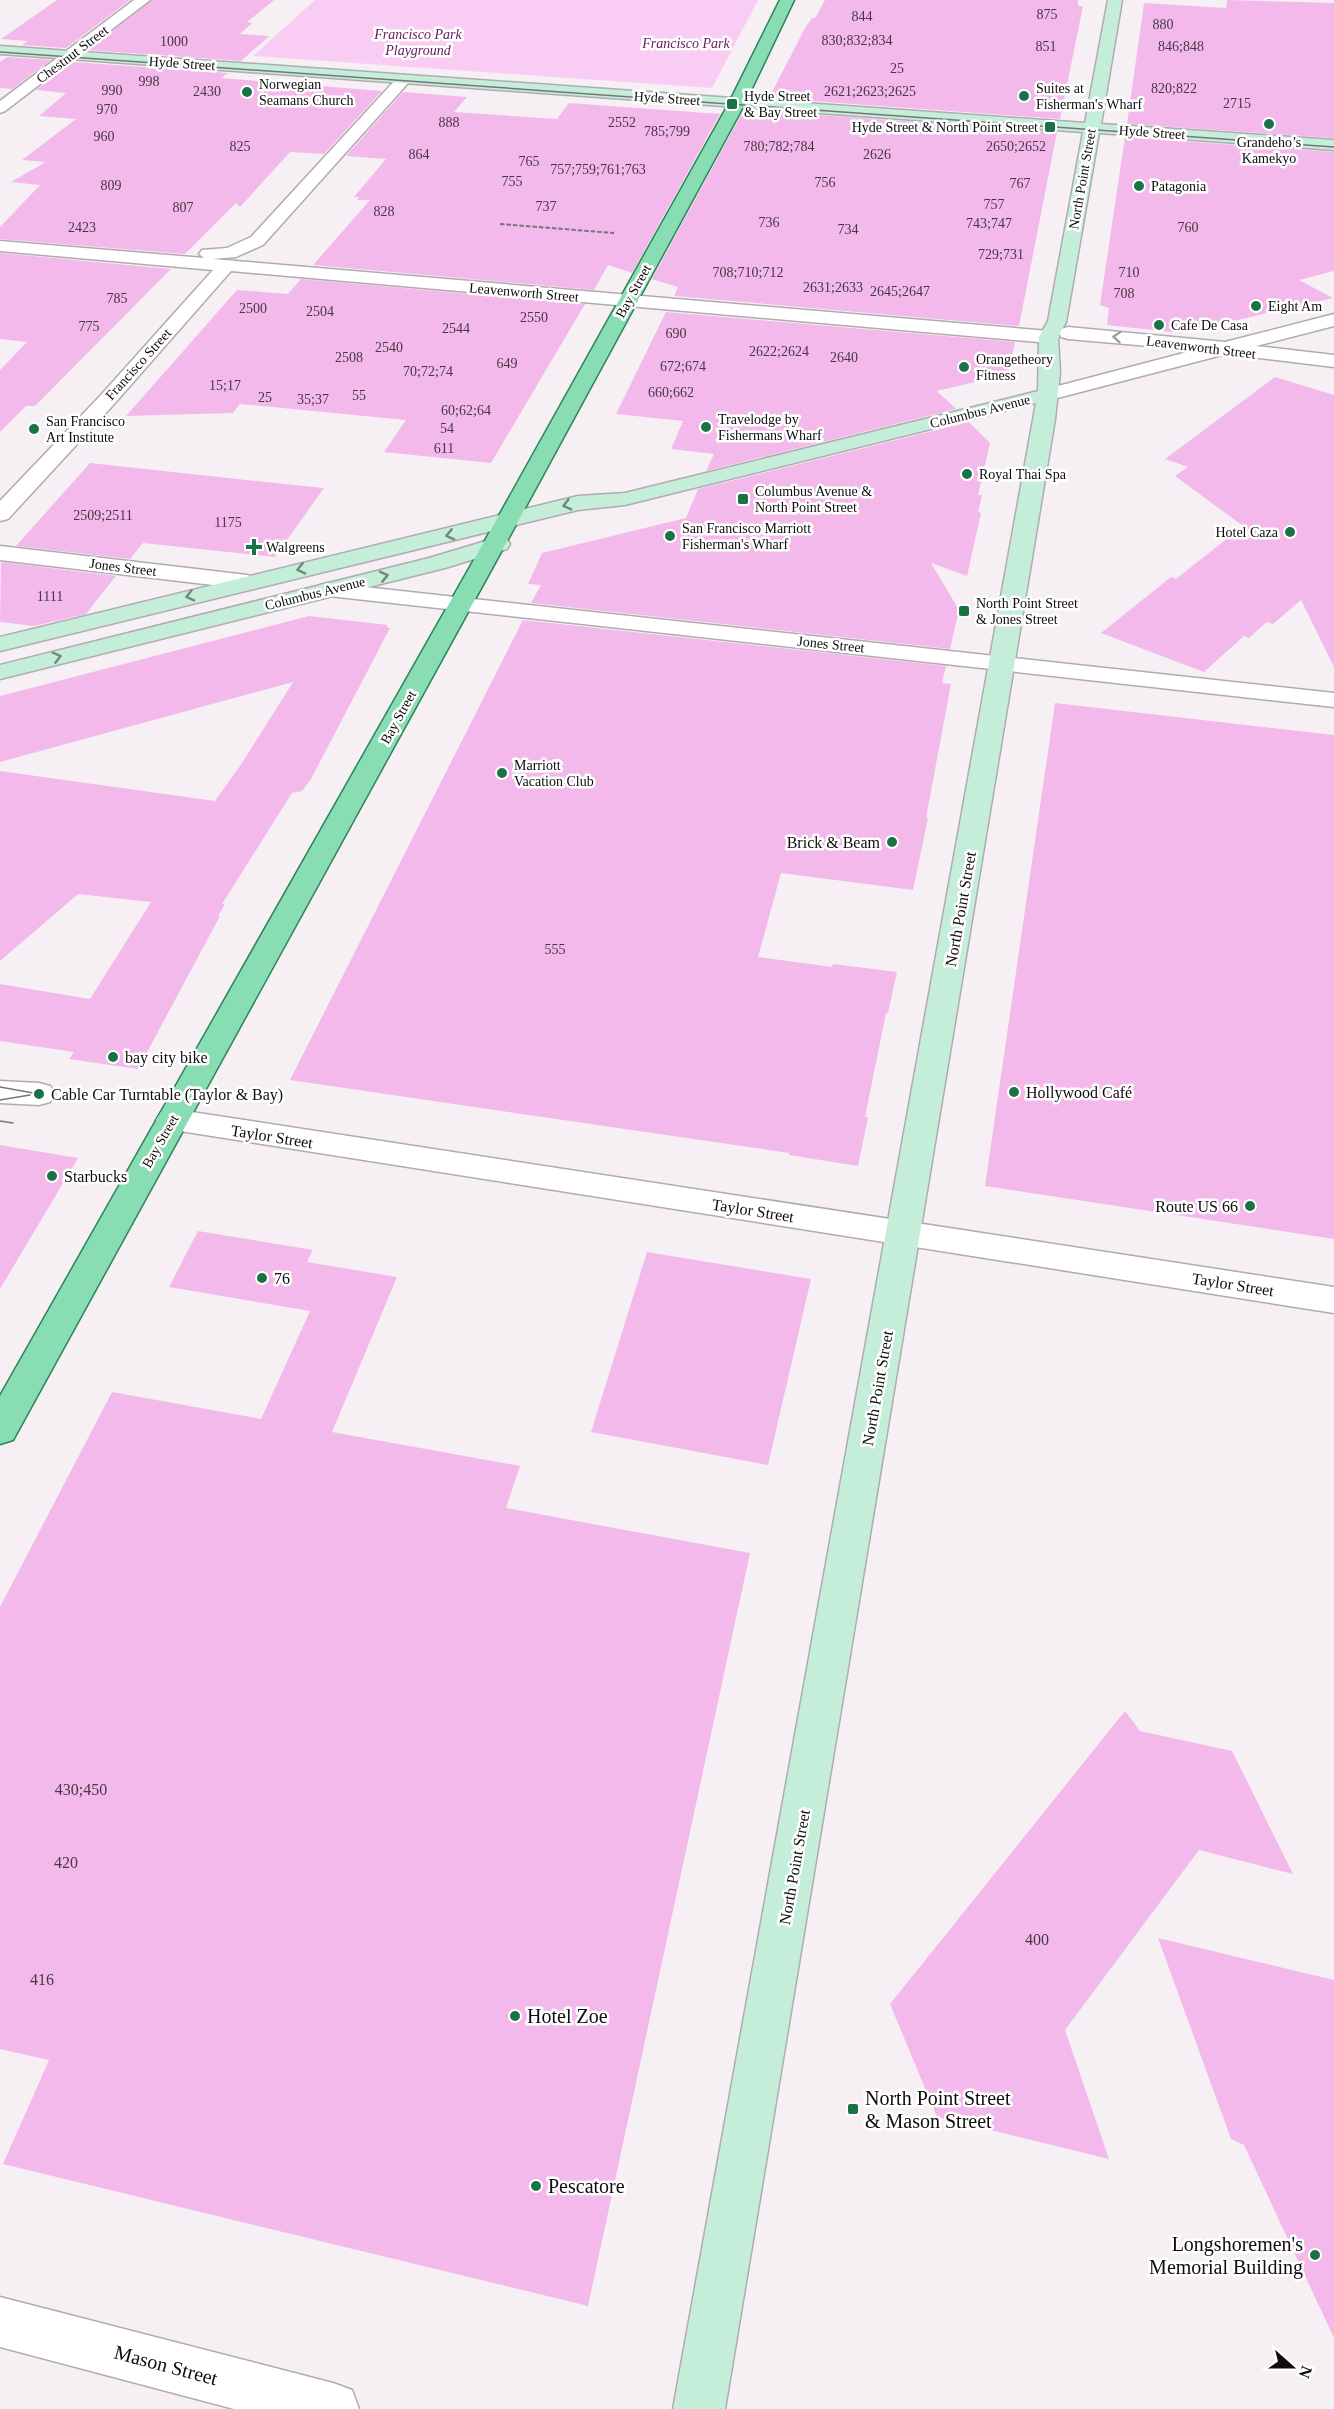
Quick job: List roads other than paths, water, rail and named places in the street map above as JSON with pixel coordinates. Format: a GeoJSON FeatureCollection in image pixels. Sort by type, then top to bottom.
{"type":"FeatureCollection","features":[{"type":"Feature","properties":{"kind":"main road","name":"Bay Street"},"geometry":{"type":"LineString","coordinates":[[0,1429],[507,521],[737,103],[788,0]]}},
{"type":"Feature","properties":{"kind":"street","name":"Chestnut Street"},"geometry":{"type":"LineString","coordinates":[[0,108],[143,0]]}},
{"type":"Feature","properties":{"kind":"street","name":"North Point Street"},"geometry":{"type":"LineString","coordinates":[[699,2409],[1045,419],[1048,381],[1047,347],[1058,331],[1115,0]]}},
{"type":"Feature","properties":{"kind":"street","name":"Hyde Street"},"geometry":{"type":"LineString","coordinates":[[0,50],[1334,145]]}},
{"type":"Feature","properties":{"kind":"street","name":"Francisco Street"},"geometry":{"type":"LineString","coordinates":[[0,514],[108,399],[228,260],[257,241],[405,79]]}},
{"type":"Feature","properties":{"kind":"street","name":"Leavenworth Street"},"geometry":{"type":"LineString","coordinates":[[0,238],[191,254],[228,260]]}},
{"type":"Feature","properties":{"kind":"street","name":"Leavenworth Street"},"geometry":{"type":"LineString","coordinates":[[0,246],[228,260],[627,301],[1058,331],[1334,361]]}},
{"type":"Feature","properties":{"kind":"street","name":"Columbus Avenue"},"geometry":{"type":"LineString","coordinates":[[0,644],[578,502],[625,499],[1048,381],[1217,349],[1334,320]]}},
{"type":"Feature","properties":{"kind":"street","name":"Columbus Avenue"},"geometry":{"type":"LineString","coordinates":[[0,672],[437,563],[592,517],[625,499]]}},
{"type":"Feature","properties":{"kind":"street","name":"Jones Street"},"geometry":{"type":"LineString","coordinates":[[0,553],[247,582]]}},
{"type":"Feature","properties":{"kind":"street","name":"Jones Street"},"geometry":{"type":"LineString","coordinates":[[328,590],[1334,700]]}},
{"type":"Feature","properties":{"kind":"street"},"geometry":{"type":"LineString","coordinates":[[0,1092],[39,1094]]}},
{"type":"Feature","properties":{"kind":"street","name":"Taylor Street"},"geometry":{"type":"LineString","coordinates":[[172,1120],[1334,1300]]}},
{"type":"Feature","properties":{"kind":"street","name":"Mason Street"},"geometry":{"type":"LineString","coordinates":[[0,2322],[333,2409]]}},
{"type":"Feature","properties":{"kind":"tram line"},"geometry":{"type":"LineString","coordinates":[[0,52],[1334,147]]}},
{"type":"Feature","properties":{"kind":"tram line"},"geometry":{"type":"LineString","coordinates":[[0,1087],[39,1094]]}},
{"type":"Feature","properties":{"kind":"tram line"},"geometry":{"type":"LineString","coordinates":[[0,1100],[30,1095]]}},
{"type":"Feature","properties":{"kind":"tram line"},"geometry":{"type":"LineString","coordinates":[[0,1121],[13,1123]]}},
{"type":"Feature","properties":{"kind":"railway"},"geometry":{"type":"LineString","coordinates":[[500,224],[614,233]]}},
{"type":"Feature","properties":{"kind":"place","name":"Norwegian Seamans Church"},"geometry":{"type":"Point","coordinates":[247,92]}},
{"type":"Feature","properties":{"kind":"place","name":"Suites at Fisherman's Wharf"},"geometry":{"type":"Point","coordinates":[1024,96]}},
{"type":"Feature","properties":{"kind":"place","name":"Hyde Street & Bay Street"},"geometry":{"type":"Point","coordinates":[732,104]}},
{"type":"Feature","properties":{"kind":"place","name":"Grandeho’s Kamekyo"},"geometry":{"type":"Point","coordinates":[1269,124]}},
{"type":"Feature","properties":{"kind":"place","name":"Hyde Street & North Point Street"},"geometry":{"type":"Point","coordinates":[1050,127]}},
{"type":"Feature","properties":{"kind":"place","name":"Patagonia"},"geometry":{"type":"Point","coordinates":[1139,186]}},
{"type":"Feature","properties":{"kind":"place","name":"Eight Am"},"geometry":{"type":"Point","coordinates":[1256,306]}},
{"type":"Feature","properties":{"kind":"place","name":"Cafe De Casa"},"geometry":{"type":"Point","coordinates":[1159,325]}},
{"type":"Feature","properties":{"kind":"place","name":"Orangetheory Fitness"},"geometry":{"type":"Point","coordinates":[964,367]}},
{"type":"Feature","properties":{"kind":"place","name":"Travelodge by Fishermans Wharf"},"geometry":{"type":"Point","coordinates":[706,427]}},
{"type":"Feature","properties":{"kind":"place","name":"San Francisco Art Institute"},"geometry":{"type":"Point","coordinates":[34,429]}},
{"type":"Feature","properties":{"kind":"place","name":"Royal Thai Spa"},"geometry":{"type":"Point","coordinates":[967,474]}},
{"type":"Feature","properties":{"kind":"place","name":"Columbus Avenue & North Point Street"},"geometry":{"type":"Point","coordinates":[743,499]}},
{"type":"Feature","properties":{"kind":"place","name":"Hotel Caza"},"geometry":{"type":"Point","coordinates":[1290,532]}},
{"type":"Feature","properties":{"kind":"place","name":"San Francisco Marriott Fisherman's Wharf"},"geometry":{"type":"Point","coordinates":[670,536]}},
{"type":"Feature","properties":{"kind":"place","name":"Walgreens"},"geometry":{"type":"Point","coordinates":[254,547]}},
{"type":"Feature","properties":{"kind":"place","name":"North Point Street & Jones Street"},"geometry":{"type":"Point","coordinates":[964,611]}},
{"type":"Feature","properties":{"kind":"place","name":"Marriott Vacation Club"},"geometry":{"type":"Point","coordinates":[502,773]}},
{"type":"Feature","properties":{"kind":"place","name":"Brick & Beam"},"geometry":{"type":"Point","coordinates":[892,842]}},
{"type":"Feature","properties":{"kind":"place","name":"bay city bike"},"geometry":{"type":"Point","coordinates":[113,1057]}},
{"type":"Feature","properties":{"kind":"place","name":"Hollywood Café"},"geometry":{"type":"Point","coordinates":[1014,1092]}},
{"type":"Feature","properties":{"kind":"place","name":"Cable Car Turntable (Taylor & Bay)"},"geometry":{"type":"Point","coordinates":[39,1094]}},
{"type":"Feature","properties":{"kind":"place","name":"Starbucks"},"geometry":{"type":"Point","coordinates":[52,1176]}},
{"type":"Feature","properties":{"kind":"place","name":"Route US 66"},"geometry":{"type":"Point","coordinates":[1250,1206]}},
{"type":"Feature","properties":{"kind":"place","name":"76"},"geometry":{"type":"Point","coordinates":[262,1278]}},
{"type":"Feature","properties":{"kind":"place","name":"Hotel Zoe"},"geometry":{"type":"Point","coordinates":[515,2016]}},
{"type":"Feature","properties":{"kind":"place","name":"North Point Street & Mason Street"},"geometry":{"type":"Point","coordinates":[853,2109]}},
{"type":"Feature","properties":{"kind":"place","name":"Pescatore"},"geometry":{"type":"Point","coordinates":[536,2186]}},
{"type":"Feature","properties":{"kind":"place","name":"Longshoremen's Memorial Building"},"geometry":{"type":"Point","coordinates":[1315,2255]}},
{"type":"Feature","properties":{"kind":"park label","name":"Francisco Park Playground"},"geometry":{"type":"Point","coordinates":[418,42]}},
{"type":"Feature","properties":{"kind":"park label","name":"Francisco Park"},"geometry":{"type":"Point","coordinates":[686,43]}}]}
